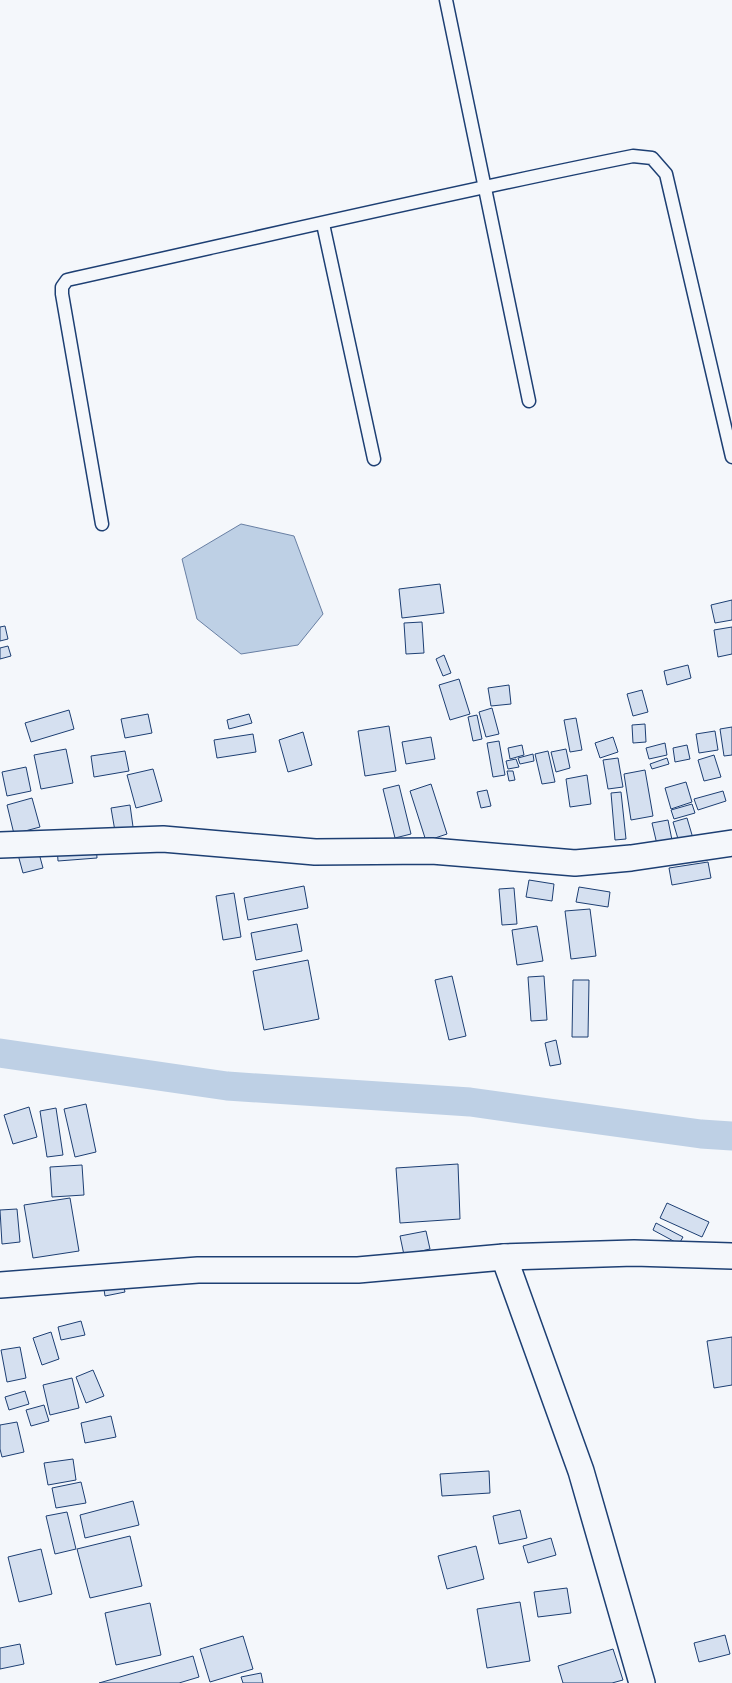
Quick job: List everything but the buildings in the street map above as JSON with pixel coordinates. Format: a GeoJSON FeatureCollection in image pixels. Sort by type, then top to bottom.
{"type":"FeatureCollection","features":[{"type":"Feature","properties":{"kind":"street"},"geometry":{"type":"LineString","coordinates":[[0,845],[164,839],[315,852],[432,852],[575,863],[631,858],[732,843]]}},
{"type":"Feature","properties":{"kind":"street"},"geometry":{"type":"LineString","coordinates":[[0,1286],[198,1270],[358,1270],[504,1257],[634,1253],[732,1256]]}},
{"type":"Feature","properties":{"kind":"street"},"geometry":{"type":"LineString","coordinates":[[504,1257],[581,1471],[642,1683]]}},
{"type":"Feature","properties":{"kind":"lane"},"geometry":{"type":"LineString","coordinates":[[446,0],[529,401]]}},
{"type":"Feature","properties":{"kind":"lane"},"geometry":{"type":"LineString","coordinates":[[102,524],[62,294],[62,287],[67,280],[323,224],[484,186],[633,156],[652,158],[666,174],[732,457]]}},
{"type":"Feature","properties":{"kind":"lane"},"geometry":{"type":"LineString","coordinates":[[323,224],[374,459]]}},
{"type":"Feature","properties":{"kind":"water"},"geometry":{"type":"Polygon","coordinates":[[[241,524],[294,536],[323,614],[298,645],[241,654],[197,619],[182,559],[241,524]]]}},
{"type":"Feature","properties":{"kind":"waterway"},"geometry":{"type":"LineString","coordinates":[[0,1053],[227,1086],[470,1102],[701,1134],[732,1136]]}}]}
